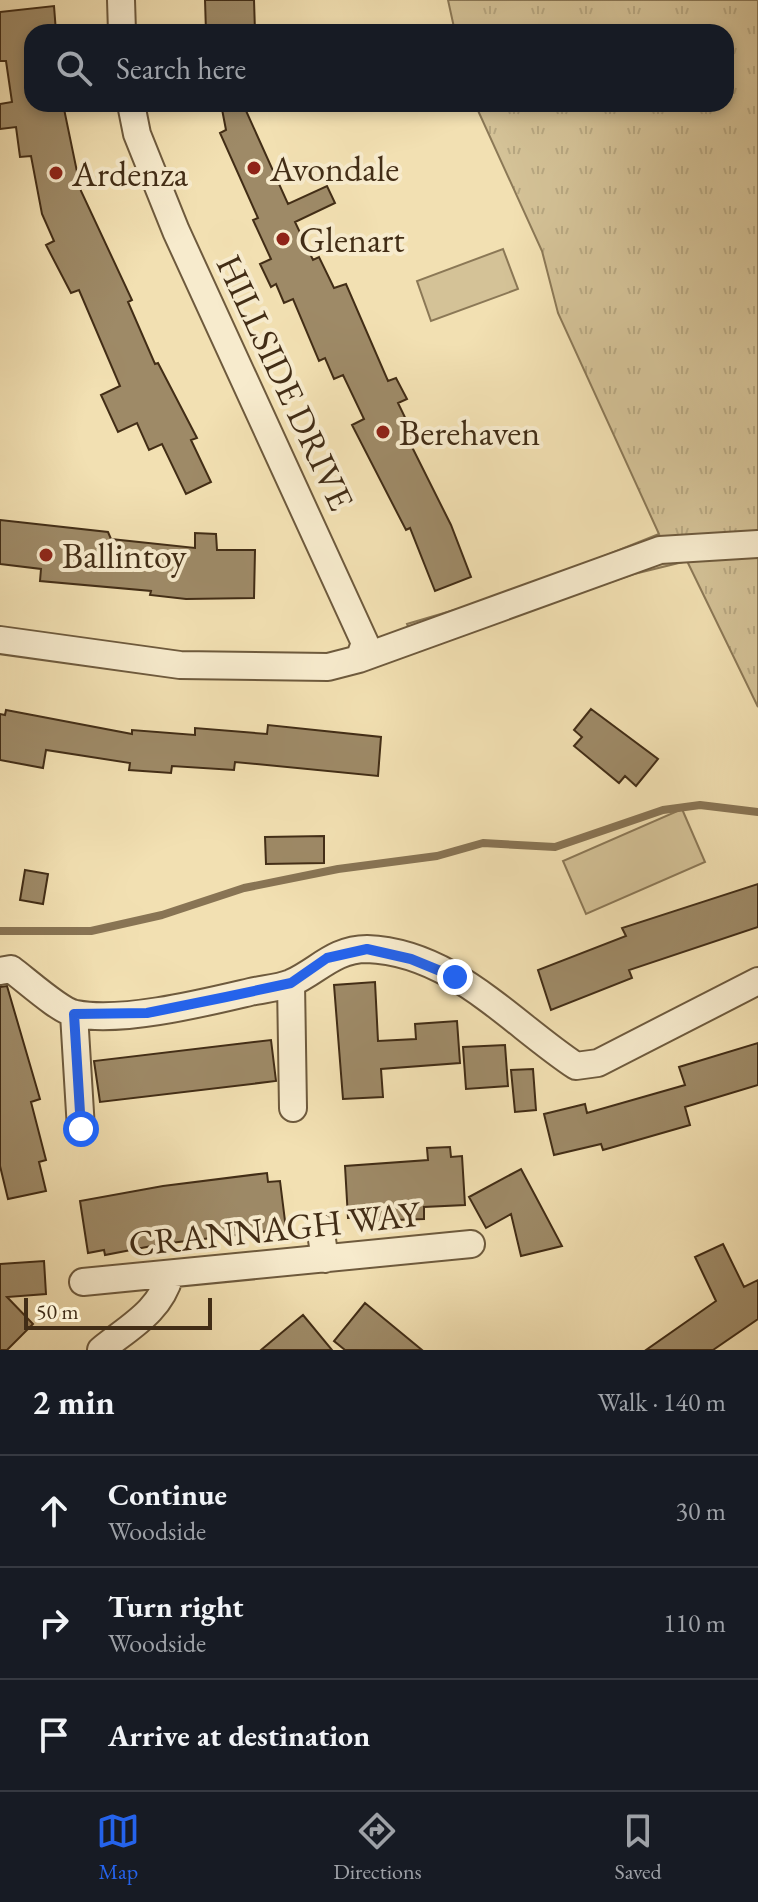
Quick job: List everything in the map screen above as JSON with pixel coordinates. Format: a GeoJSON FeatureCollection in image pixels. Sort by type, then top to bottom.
{"type":"FeatureCollection","features":[{"type":"Feature","properties":{"kind":"street"},"geometry":{"type":"LineString","coordinates":[[121,0],[122,24]]}},
{"type":"Feature","properties":{"kind":"street","name":"HILLSIDE DRIVE"},"geometry":{"type":"LineString","coordinates":[[133,112],[137,134],[176,231],[365,643],[359,659]]}},
{"type":"Feature","properties":{"kind":"street"},"geometry":{"type":"LineString","coordinates":[[0,640],[180,665],[328,667],[359,659],[660,550],[758,544]]}},
{"type":"Feature","properties":{"kind":"street"},"geometry":{"type":"LineString","coordinates":[[0,971],[11,969],[74,1014],[147,1013],[291,983],[327,958],[367,949],[411,959],[455,977],[505,1009],[550,1050],[576,1066],[598,1063],[758,981]]}},
{"type":"Feature","properties":{"kind":"street"},"geometry":{"type":"LineString","coordinates":[[291,983],[293,1108]]}},
{"type":"Feature","properties":{"kind":"street"},"geometry":{"type":"LineString","coordinates":[[74,1014],[81,1129]]}},
{"type":"Feature","properties":{"kind":"street"},"geometry":{"type":"LineString","coordinates":[[320,1227],[325,1259]]}},
{"type":"Feature","properties":{"kind":"street","name":"CRANNAGH WAY"},"geometry":{"type":"LineString","coordinates":[[83,1282],[471,1244]]}},
{"type":"Feature","properties":{"kind":"street"},"geometry":{"type":"LineString","coordinates":[[101,1350],[150,1313],[165,1293],[170,1275]]}},
{"type":"Feature","properties":{"kind":"green space"},"geometry":{"type":"Polygon","coordinates":[[[448,0],[758,0],[758,707],[687,561],[634,574],[417,649],[407,624],[512,593],[659,534],[558,313],[542,251],[479,112],[734,112],[734,24],[453,24],[448,0]]]}},
{"type":"Feature","properties":{"kind":"green space"},"geometry":{"type":"Polygon","coordinates":[[[503,249],[518,289],[431,321],[417,281],[503,249]]]}},
{"type":"Feature","properties":{"kind":"green space"},"geometry":{"type":"Polygon","coordinates":[[[682,809],[705,862],[586,914],[563,861],[682,809]]]}},
{"type":"Feature","properties":{"kind":"building"},"geometry":{"type":"Polygon","coordinates":[[[205,0],[254,0],[255,24],[206,24],[205,0]]]}},
{"type":"Feature","properties":{"kind":"building"},"geometry":{"type":"Polygon","coordinates":[[[54,6],[55,24],[24,24],[24,112],[65,112],[81,191],[132,300],[128,302],[155,364],[158,363],[197,438],[191,440],[211,482],[186,494],[162,444],[149,450],[137,423],[118,432],[101,395],[120,386],[79,290],[71,293],[46,245],[54,241],[42,214],[31,156],[20,157],[16,127],[0,129],[0,104],[12,102],[6,61],[0,61],[0,12],[54,6]]]}},
{"type":"Feature","properties":{"kind":"building"},"geometry":{"type":"Polygon","coordinates":[[[223,112],[247,112],[288,204],[327,186],[335,203],[295,222],[313,260],[319,257],[334,288],[346,284],[388,381],[396,378],[407,399],[398,403],[415,438],[409,441],[451,525],[471,577],[435,591],[410,528],[406,530],[352,425],[364,419],[343,375],[334,379],[325,358],[319,361],[293,299],[284,303],[276,284],[271,287],[260,264],[271,259],[253,220],[258,218],[220,133],[226,130],[223,112]]]}},
{"type":"Feature","properties":{"kind":"building"},"geometry":{"type":"Polygon","coordinates":[[[0,520],[108,532],[111,539],[195,548],[195,533],[216,534],[217,550],[255,550],[254,598],[186,599],[150,595],[151,591],[40,581],[41,569],[0,564],[0,520]]]}},
{"type":"Feature","properties":{"kind":"building"},"geometry":{"type":"Polygon","coordinates":[[[591,709],[658,759],[636,786],[625,776],[619,783],[574,746],[582,737],[574,730],[591,709]]]}},
{"type":"Feature","properties":{"kind":"building"},"geometry":{"type":"Polygon","coordinates":[[[6,710],[132,734],[132,730],[195,735],[195,728],[267,734],[268,725],[381,737],[378,776],[235,762],[234,770],[172,766],[171,773],[129,770],[130,763],[46,750],[43,768],[0,760],[0,714],[5,715],[6,710]]]}},
{"type":"Feature","properties":{"kind":"building"},"geometry":{"type":"Polygon","coordinates":[[[324,836],[324,863],[266,864],[265,837],[324,836]]]}},
{"type":"Feature","properties":{"kind":"building"},"geometry":{"type":"Polygon","coordinates":[[[25,870],[48,874],[43,904],[20,900],[25,870]]]}},
{"type":"Feature","properties":{"kind":"building"},"geometry":{"type":"Polygon","coordinates":[[[758,884],[758,927],[629,970],[632,978],[551,1010],[538,970],[626,936],[622,928],[758,884]]]}},
{"type":"Feature","properties":{"kind":"building"},"geometry":{"type":"Polygon","coordinates":[[[375,982],[378,1041],[416,1039],[415,1024],[457,1021],[460,1063],[381,1069],[383,1097],[343,1099],[334,985],[375,982]]]}},
{"type":"Feature","properties":{"kind":"building"},"geometry":{"type":"Polygon","coordinates":[[[7,986],[40,1099],[31,1102],[46,1160],[39,1162],[46,1191],[8,1199],[0,1166],[0,987],[7,986]]]}},
{"type":"Feature","properties":{"kind":"building"},"geometry":{"type":"Polygon","coordinates":[[[271,1040],[276,1081],[100,1102],[94,1061],[271,1040]]]}},
{"type":"Feature","properties":{"kind":"building"},"geometry":{"type":"Polygon","coordinates":[[[758,1043],[758,1085],[685,1107],[690,1125],[603,1150],[601,1144],[554,1155],[544,1114],[585,1104],[587,1113],[685,1085],[679,1067],[758,1043]]]}},
{"type":"Feature","properties":{"kind":"building"},"geometry":{"type":"Polygon","coordinates":[[[505,1045],[508,1086],[466,1089],[463,1047],[505,1045]]]}},
{"type":"Feature","properties":{"kind":"building"},"geometry":{"type":"Polygon","coordinates":[[[533,1069],[536,1110],[515,1112],[511,1070],[533,1069]]]}},
{"type":"Feature","properties":{"kind":"building"},"geometry":{"type":"Polygon","coordinates":[[[450,1147],[451,1157],[462,1156],[465,1205],[424,1207],[424,1219],[365,1221],[365,1217],[348,1218],[345,1166],[428,1160],[427,1148],[450,1147]]]}},
{"type":"Feature","properties":{"kind":"building"},"geometry":{"type":"Polygon","coordinates":[[[521,1169],[562,1246],[521,1256],[511,1214],[486,1228],[469,1197],[521,1169]]]}},
{"type":"Feature","properties":{"kind":"building"},"geometry":{"type":"Polygon","coordinates":[[[267,1173],[268,1182],[280,1181],[286,1229],[162,1244],[105,1255],[104,1250],[88,1253],[80,1201],[163,1186],[267,1173]]]}},
{"type":"Feature","properties":{"kind":"building"},"geometry":{"type":"Polygon","coordinates":[[[723,1244],[744,1287],[758,1280],[758,1319],[713,1350],[646,1350],[716,1301],[695,1257],[723,1244]]]}},
{"type":"Feature","properties":{"kind":"building"},"geometry":{"type":"Polygon","coordinates":[[[44,1261],[46,1294],[7,1297],[33,1324],[7,1350],[0,1350],[0,1264],[44,1261]]]}},
{"type":"Feature","properties":{"kind":"building"},"geometry":{"type":"Polygon","coordinates":[[[365,1303],[422,1350],[345,1350],[334,1341],[365,1303]]]}},
{"type":"Feature","properties":{"kind":"building"},"geometry":{"type":"Polygon","coordinates":[[[303,1315],[332,1350],[261,1350],[292,1324],[303,1315]]]}},
{"type":"Feature","properties":{"kind":"waterway"},"geometry":{"type":"LineString","coordinates":[[0,931],[91,931],[162,915],[244,888],[338,869],[437,856],[483,843],[555,847],[663,810],[700,805],[758,812]]}},
{"type":"Feature","properties":{"kind":"place","name":"Avondale"},"geometry":{"type":"Point","coordinates":[254,168]}},
{"type":"Feature","properties":{"kind":"place","name":"Ardenza"},"geometry":{"type":"Point","coordinates":[56,173]}},
{"type":"Feature","properties":{"kind":"place","name":"Glenart"},"geometry":{"type":"Point","coordinates":[283,239]}},
{"type":"Feature","properties":{"kind":"place","name":"Berehaven"},"geometry":{"type":"Point","coordinates":[383,432]}},
{"type":"Feature","properties":{"kind":"place","name":"Ballintoy"},"geometry":{"type":"Point","coordinates":[46,555]}},
{"type":"Feature","properties":{"kind":"route"},"geometry":{"type":"LineString","coordinates":[[81,1129],[74,1014],[147,1013],[291,983],[327,958],[367,949],[411,959],[455,977]]}}]}
